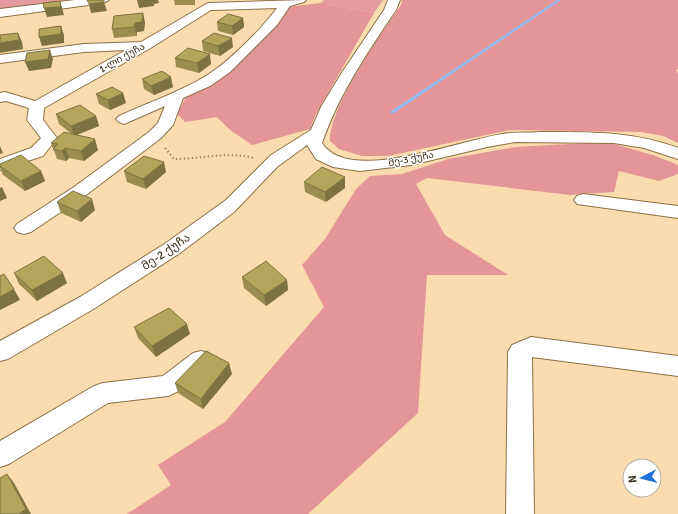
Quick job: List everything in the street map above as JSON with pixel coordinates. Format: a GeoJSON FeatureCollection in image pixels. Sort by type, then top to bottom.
{"type":"FeatureCollection","features":[{"type":"Feature","properties":{"kind":"street"},"geometry":{"type":"LineString","coordinates":[[0,13],[103,0]]}},
{"type":"Feature","properties":{"kind":"street","name":"1-ლი ქუჩა"},"geometry":{"type":"LineString","coordinates":[[37,106],[144,46],[210,4],[286,4],[300,0]]}},
{"type":"Feature","properties":{"kind":"street"},"geometry":{"type":"LineString","coordinates":[[317,133],[351,68],[390,10],[394,0]]}},
{"type":"Feature","properties":{"kind":"street"},"geometry":{"type":"LineString","coordinates":[[124,119],[205,83],[225,69],[274,22],[286,4]]}},
{"type":"Feature","properties":{"kind":"street"},"geometry":{"type":"LineString","coordinates":[[0,59],[84,48],[144,46]]}},
{"type":"Feature","properties":{"kind":"street"},"geometry":{"type":"LineString","coordinates":[[24,228],[80,192],[158,132],[165,125],[177,95]]}},
{"type":"Feature","properties":{"kind":"street"},"geometry":{"type":"LineString","coordinates":[[0,98],[5,96],[37,106],[35,120],[49,138],[37,152],[0,165]]}},
{"type":"Feature","properties":{"kind":"street","name":"მე-3 ქუჩა"},"geometry":{"type":"LineString","coordinates":[[317,133],[314,142],[322,155],[337,162],[358,167],[388,164],[506,138],[598,136],[638,141],[678,154]]}},
{"type":"Feature","properties":{"kind":"street","name":"მე-2 ქუჩა"},"geometry":{"type":"LineString","coordinates":[[0,352],[61,318],[162,256],[228,207],[271,164],[292,147],[317,133]]}},
{"type":"Feature","properties":{"kind":"street"},"geometry":{"type":"LineString","coordinates":[[583,200],[678,212]]}},
{"type":"Feature","properties":{"kind":"street"},"geometry":{"type":"LineString","coordinates":[[520,514],[520,352],[531,346],[678,366]]}},
{"type":"Feature","properties":{"kind":"street"},"geometry":{"type":"LineString","coordinates":[[0,455],[103,393],[168,386],[201,360]]}},
{"type":"Feature","properties":{"kind":"path"},"geometry":{"type":"LineString","coordinates":[[158,132],[166,152],[174,159],[195,159],[240,154],[271,164]]}},
{"type":"Feature","properties":{"kind":"shaded area"},"geometry":{"type":"Polygon","coordinates":[[[0,0],[76,0],[0,9],[0,0]]]}},
{"type":"Feature","properties":{"kind":"shaded area"},"geometry":{"type":"Polygon","coordinates":[[[324,0],[383,0],[374,13],[321,3],[324,0]]]}},
{"type":"Feature","properties":{"kind":"shaded area"},"geometry":{"type":"Polygon","coordinates":[[[402,0],[678,0],[678,69],[676,70],[678,73],[678,143],[663,136],[641,132],[510,130],[388,156],[362,156],[339,149],[330,141],[332,127],[338,109],[369,52],[401,5],[402,0]]]}},
{"type":"Feature","properties":{"kind":"shaded area"},"geometry":{"type":"Polygon","coordinates":[[[321,3],[374,13],[316,114],[310,129],[252,145],[230,130],[217,117],[185,122],[177,114],[186,97],[221,79],[280,22],[288,7],[321,3]]]}},
{"type":"Feature","properties":{"kind":"shaded area"},"geometry":{"type":"Polygon","coordinates":[[[607,142],[653,155],[678,165],[678,174],[659,181],[619,171],[614,192],[570,195],[427,178],[416,184],[445,235],[508,275],[427,275],[418,413],[308,514],[127,514],[171,485],[158,465],[225,422],[324,307],[302,265],[325,239],[356,189],[370,176],[402,174],[448,159],[515,147],[607,142]]]}},
{"type":"Feature","properties":{"kind":"building"},"geometry":{"type":"Polygon","coordinates":[[[87,0],[104,0],[104,2],[89,4],[87,0]]]}},
{"type":"Feature","properties":{"kind":"building"},"geometry":{"type":"Polygon","coordinates":[[[60,1],[61,7],[44,8],[43,3],[60,1]]]}},
{"type":"Feature","properties":{"kind":"building"},"geometry":{"type":"Polygon","coordinates":[[[143,13],[142,22],[135,23],[134,27],[112,29],[114,16],[143,13]]]}},
{"type":"Feature","properties":{"kind":"building"},"geometry":{"type":"Polygon","coordinates":[[[228,14],[243,18],[232,26],[217,22],[228,14]]]}},
{"type":"Feature","properties":{"kind":"building"},"geometry":{"type":"Polygon","coordinates":[[[61,26],[61,34],[39,37],[39,29],[61,26]]]}},
{"type":"Feature","properties":{"kind":"building"},"geometry":{"type":"Polygon","coordinates":[[[18,33],[19,40],[0,43],[0,35],[18,33]]]}},
{"type":"Feature","properties":{"kind":"building"},"geometry":{"type":"Polygon","coordinates":[[[214,33],[232,38],[218,46],[202,41],[214,33]]]}},
{"type":"Feature","properties":{"kind":"building"},"geometry":{"type":"Polygon","coordinates":[[[188,48],[210,54],[197,63],[175,58],[188,48]]]}},
{"type":"Feature","properties":{"kind":"building"},"geometry":{"type":"Polygon","coordinates":[[[50,50],[48,59],[25,62],[27,53],[50,50]]]}},
{"type":"Feature","properties":{"kind":"building"},"geometry":{"type":"Polygon","coordinates":[[[162,71],[171,77],[151,86],[142,79],[162,71]]]}},
{"type":"Feature","properties":{"kind":"building"},"geometry":{"type":"Polygon","coordinates":[[[112,87],[123,93],[108,100],[96,94],[112,87]]]}},
{"type":"Feature","properties":{"kind":"building"},"geometry":{"type":"Polygon","coordinates":[[[80,105],[96,116],[71,126],[56,114],[80,105]]]}},
{"type":"Feature","properties":{"kind":"building"},"geometry":{"type":"Polygon","coordinates":[[[64,132],[95,139],[81,151],[65,148],[62,151],[53,149],[58,144],[51,143],[64,132]]]}},
{"type":"Feature","properties":{"kind":"building"},"geometry":{"type":"Polygon","coordinates":[[[21,155],[41,171],[21,181],[0,166],[0,164],[21,155]]]}},
{"type":"Feature","properties":{"kind":"building"},"geometry":{"type":"Polygon","coordinates":[[[144,156],[164,162],[143,179],[124,171],[144,156]]]}},
{"type":"Feature","properties":{"kind":"building"},"geometry":{"type":"Polygon","coordinates":[[[322,167],[345,177],[325,192],[304,182],[322,167]]]}},
{"type":"Feature","properties":{"kind":"building"},"geometry":{"type":"Polygon","coordinates":[[[73,191],[92,199],[77,211],[57,202],[73,191]]]}},
{"type":"Feature","properties":{"kind":"building"},"geometry":{"type":"Polygon","coordinates":[[[44,256],[63,273],[32,290],[14,273],[44,256]]]}},
{"type":"Feature","properties":{"kind":"building"},"geometry":{"type":"Polygon","coordinates":[[[266,261],[287,280],[264,295],[242,277],[266,261]]]}},
{"type":"Feature","properties":{"kind":"building"},"geometry":{"type":"Polygon","coordinates":[[[4,274],[14,289],[0,297],[0,276],[4,274]]]}},
{"type":"Feature","properties":{"kind":"building"},"geometry":{"type":"Polygon","coordinates":[[[169,308],[187,324],[152,346],[134,327],[169,308]]]}},
{"type":"Feature","properties":{"kind":"building"},"geometry":{"type":"Polygon","coordinates":[[[206,351],[229,363],[201,399],[175,383],[206,351]]]}},
{"type":"Feature","properties":{"kind":"building"},"geometry":{"type":"Polygon","coordinates":[[[7,474],[26,509],[19,514],[0,514],[0,478],[7,474]]]}},
{"type":"Feature","properties":{"kind":"waterway"},"geometry":{"type":"LineString","coordinates":[[392,112],[559,0]]}}]}
